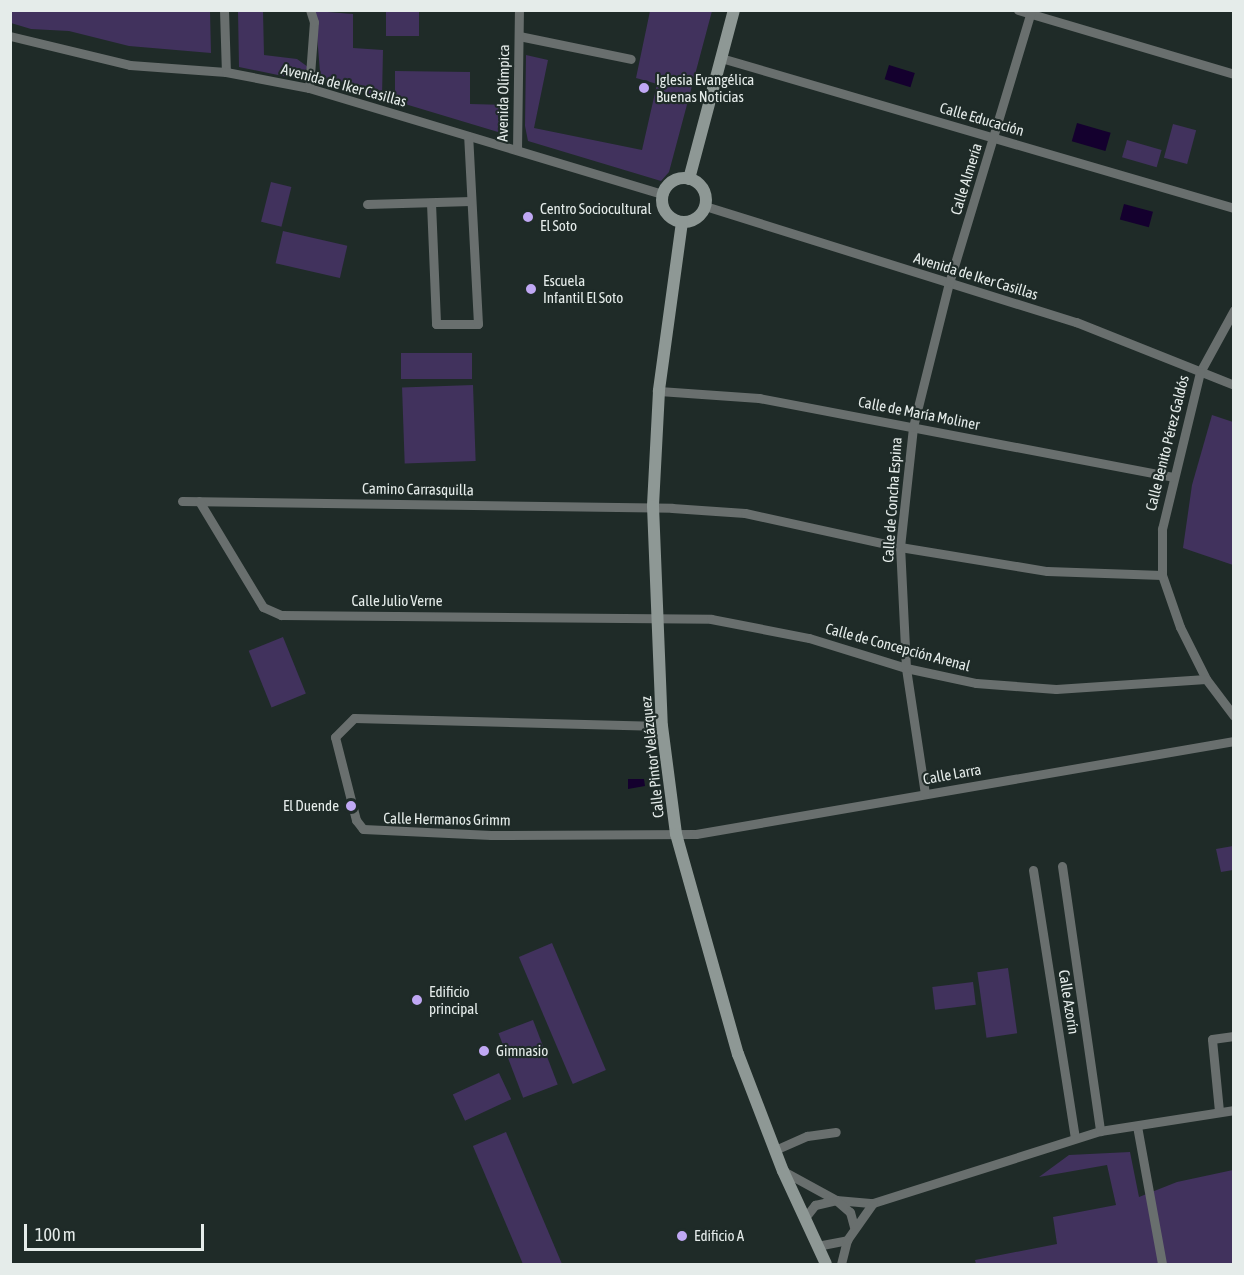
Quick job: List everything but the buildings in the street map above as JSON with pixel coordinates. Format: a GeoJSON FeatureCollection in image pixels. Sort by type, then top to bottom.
{"type":"FeatureCollection","features":[{"type":"Feature","properties":{"kind":"street"},"geometry":{"type":"LineString","coordinates":[[224,10],[226,72]]}},
{"type":"Feature","properties":{"kind":"street"},"geometry":{"type":"LineString","coordinates":[[309,88],[314,22],[310,10]]}},
{"type":"Feature","properties":{"kind":"street","name":"Avenida Olímpica"},"geometry":{"type":"LineString","coordinates":[[517,150],[519,10]]}},
{"type":"Feature","properties":{"kind":"street"},"geometry":{"type":"LineString","coordinates":[[689,179],[734,10]]}},
{"type":"Feature","properties":{"kind":"street"},"geometry":{"type":"LineString","coordinates":[[1018,10],[1233,74]]}},
{"type":"Feature","properties":{"kind":"street","name":"Calle Almería"},"geometry":{"type":"LineString","coordinates":[[949,283],[1030,14]]}},
{"type":"Feature","properties":{"kind":"street","name":"Avenida de Iker Casillas"},"geometry":{"type":"LineString","coordinates":[[10,36],[130,64],[226,72],[309,88],[663,194]]}},
{"type":"Feature","properties":{"kind":"street","name":"Avenida Olímpica"},"geometry":{"type":"LineString","coordinates":[[519,36],[631,59]]}},
{"type":"Feature","properties":{"kind":"street","name":"Calle Educación"},"geometry":{"type":"LineString","coordinates":[[722,58],[1233,208]]}},
{"type":"Feature","properties":{"kind":"street"},"geometry":{"type":"LineString","coordinates":[[431,203],[436,324],[478,324],[468,136]]}},
{"type":"Feature","properties":{"kind":"street"},"geometry":{"type":"LineString","coordinates":[[689,179],[704,190],[705,206],[699,216],[682,222],[667,214],[663,194],[672,182],[689,179]]}},
{"type":"Feature","properties":{"kind":"street"},"geometry":{"type":"LineString","coordinates":[[367,204],[471,201]]}},
{"type":"Feature","properties":{"kind":"street","name":"Avenida de Iker Casillas"},"geometry":{"type":"LineString","coordinates":[[705,206],[1076,322],[1233,385]]}},
{"type":"Feature","properties":{"kind":"street","name":"Calle Pintor Velázquez"},"geometry":{"type":"LineString","coordinates":[[682,222],[659,391],[653,506],[662,726],[676,834],[738,1054],[783,1171],[826,1264]]}},
{"type":"Feature","properties":{"kind":"street","name":"Calle de Concha Espina"},"geometry":{"type":"LineString","coordinates":[[925,794],[906,668],[900,547],[913,427],[949,283]]}},
{"type":"Feature","properties":{"kind":"street","name":"Calle Benito Pérez Galdós"},"geometry":{"type":"LineString","coordinates":[[1233,310],[1200,372],[1172,477],[1162,529],[1162,575],[1180,627],[1206,679],[1233,716]]}},
{"type":"Feature","properties":{"kind":"street","name":"Calle de María Moliner"},"geometry":{"type":"LineString","coordinates":[[659,391],[759,398],[1172,477]]}},
{"type":"Feature","properties":{"kind":"street","name":"Camino Carrasquilla"},"geometry":{"type":"LineString","coordinates":[[182,501],[653,506],[745,513],[900,547],[1047,571],[1162,575]]}},
{"type":"Feature","properties":{"kind":"street","name":"Calle Julio Verne"},"geometry":{"type":"LineString","coordinates":[[198,501],[263,607],[281,615],[656,618]]}},
{"type":"Feature","properties":{"kind":"street","name":"Calle de Concepción Arenal"},"geometry":{"type":"LineString","coordinates":[[656,618],[711,619],[809,638],[906,668],[976,683],[1056,689],[1206,679]]}},
{"type":"Feature","properties":{"kind":"street","name":"Calle Hermanos Grimm"},"geometry":{"type":"LineString","coordinates":[[662,726],[354,718],[334,737],[356,820],[363,829],[491,836],[676,834]]}},
{"type":"Feature","properties":{"kind":"street","name":"Calle Larra"},"geometry":{"type":"LineString","coordinates":[[676,834],[1233,741]]}},
{"type":"Feature","properties":{"kind":"street","name":"Calle Azorín"},"geometry":{"type":"LineString","coordinates":[[1062,866],[1100,1131]]}},
{"type":"Feature","properties":{"kind":"street","name":"Calle Azorín"},"geometry":{"type":"LineString","coordinates":[[1033,870],[1075,1138]]}},
{"type":"Feature","properties":{"kind":"street"},"geometry":{"type":"LineString","coordinates":[[1219,1111],[1212,1039],[1233,1036]]}},
{"type":"Feature","properties":{"kind":"street"},"geometry":{"type":"LineString","coordinates":[[804,1219],[815,1205],[836,1200],[873,1203],[1100,1131],[1233,1110]]}},
{"type":"Feature","properties":{"kind":"street"},"geometry":{"type":"LineString","coordinates":[[1137,1126],[1162,1264]]}},
{"type":"Feature","properties":{"kind":"street"},"geometry":{"type":"LineString","coordinates":[[775,1150],[807,1136],[836,1132]]}},
{"type":"Feature","properties":{"kind":"street"},"geometry":{"type":"LineString","coordinates":[[783,1171],[836,1200],[850,1212],[854,1227]]}},
{"type":"Feature","properties":{"kind":"street"},"geometry":{"type":"LineString","coordinates":[[841,1264],[846,1240],[873,1203]]}},
{"type":"Feature","properties":{"kind":"street"},"geometry":{"type":"LineString","coordinates":[[817,1246],[846,1240]]}},
{"type":"Feature","properties":{"kind":"shaded area"},"geometry":{"type":"Polygon","coordinates":[[[386,10],[457,11],[419,12],[419,36],[386,36],[386,10]]]}},
{"type":"Feature","properties":{"kind":"shaded area"},"geometry":{"type":"Polygon","coordinates":[[[10,11],[210,11],[211,53],[129,46],[69,31],[31,29],[11,23],[10,11]]]}},
{"type":"Feature","properties":{"kind":"shaded area"},"geometry":{"type":"Polygon","coordinates":[[[238,11],[263,11],[264,55],[297,59],[308,67],[297,79],[239,67],[238,11]]]}},
{"type":"Feature","properties":{"kind":"shaded area"},"geometry":{"type":"Polygon","coordinates":[[[315,11],[353,14],[353,48],[383,50],[382,97],[324,81],[320,72],[315,11]]]}},
{"type":"Feature","properties":{"kind":"shaded area"},"geometry":{"type":"Polygon","coordinates":[[[650,11],[712,11],[669,172],[661,181],[528,141],[525,126],[526,55],[548,60],[534,128],[642,150],[657,84],[636,78],[650,11]]]}},
{"type":"Feature","properties":{"kind":"shaded area"},"geometry":{"type":"Polygon","coordinates":[[[889,65],[915,73],[910,87],[885,79],[889,65]]]}},
{"type":"Feature","properties":{"kind":"shaded area"},"geometry":{"type":"Polygon","coordinates":[[[395,71],[470,72],[470,104],[508,105],[503,129],[498,132],[395,101],[395,71]]]}},
{"type":"Feature","properties":{"kind":"shaded area"},"geometry":{"type":"Polygon","coordinates":[[[1077,123],[1111,133],[1105,151],[1072,141],[1077,123]]]}},
{"type":"Feature","properties":{"kind":"shaded area"},"geometry":{"type":"Polygon","coordinates":[[[1173,124],[1196,130],[1187,164],[1164,158],[1173,124]]]}},
{"type":"Feature","properties":{"kind":"shaded area"},"geometry":{"type":"Polygon","coordinates":[[[1127,140],[1162,150],[1157,167],[1122,157],[1127,140]]]}},
{"type":"Feature","properties":{"kind":"shaded area"},"geometry":{"type":"Polygon","coordinates":[[[271,182],[291,187],[281,227],[261,222],[271,182]]]}},
{"type":"Feature","properties":{"kind":"shaded area"},"geometry":{"type":"Polygon","coordinates":[[[1124,204],[1153,212],[1149,227],[1120,219],[1124,204]]]}},
{"type":"Feature","properties":{"kind":"shaded area"},"geometry":{"type":"Polygon","coordinates":[[[283,231],[347,246],[340,278],[276,263],[283,231]]]}},
{"type":"Feature","properties":{"kind":"shaded area"},"geometry":{"type":"Polygon","coordinates":[[[401,353],[472,353],[472,379],[401,379],[401,353]]]}},
{"type":"Feature","properties":{"kind":"shaded area"},"geometry":{"type":"Polygon","coordinates":[[[473,385],[476,461],[405,463],[402,387],[473,385]]]}},
{"type":"Feature","properties":{"kind":"shaded area"},"geometry":{"type":"Polygon","coordinates":[[[1212,415],[1233,422],[1233,565],[1183,548],[1192,485],[1212,415]]]}},
{"type":"Feature","properties":{"kind":"shaded area"},"geometry":{"type":"Polygon","coordinates":[[[283,637],[306,694],[272,707],[249,651],[283,637]]]}},
{"type":"Feature","properties":{"kind":"shaded area"},"geometry":{"type":"Polygon","coordinates":[[[628,779],[644,779],[645,786],[628,789],[628,779]]]}},
{"type":"Feature","properties":{"kind":"shaded area"},"geometry":{"type":"Polygon","coordinates":[[[1233,846],[1233,870],[1221,872],[1216,849],[1233,846]]]}},
{"type":"Feature","properties":{"kind":"shaded area"},"geometry":{"type":"Polygon","coordinates":[[[552,943],[606,1070],[573,1084],[519,957],[552,943]]]}},
{"type":"Feature","properties":{"kind":"shaded area"},"geometry":{"type":"Polygon","coordinates":[[[1008,968],[1017,1033],[986,1038],[977,972],[1008,968]]]}},
{"type":"Feature","properties":{"kind":"shaded area"},"geometry":{"type":"Polygon","coordinates":[[[973,982],[976,1005],[935,1010],[932,987],[973,982]]]}},
{"type":"Feature","properties":{"kind":"shaded area"},"geometry":{"type":"Polygon","coordinates":[[[533,1020],[558,1084],[523,1098],[498,1033],[533,1020]]]}},
{"type":"Feature","properties":{"kind":"shaded area"},"geometry":{"type":"Polygon","coordinates":[[[499,1073],[511,1099],[465,1121],[453,1095],[499,1073]]]}},
{"type":"Feature","properties":{"kind":"shaded area"},"geometry":{"type":"Polygon","coordinates":[[[506,1132],[562,1264],[523,1264],[473,1146],[506,1132]]]}},
{"type":"Feature","properties":{"kind":"shaded area"},"geometry":{"type":"Polygon","coordinates":[[[1130,1152],[1139,1197],[1177,1182],[1233,1170],[1233,1264],[976,1264],[975,1260],[1057,1244],[1053,1217],[1116,1205],[1107,1165],[1039,1177],[1069,1155],[1130,1152]]]}},
{"type":"Feature","properties":{"kind":"place","name":"Iglesia Evangélica Buenas Noticias"},"geometry":{"type":"Point","coordinates":[644,88]}},
{"type":"Feature","properties":{"kind":"place","name":"Centro Sociocultural El Soto"},"geometry":{"type":"Point","coordinates":[528,217]}},
{"type":"Feature","properties":{"kind":"place","name":"Escuela Infantil El Soto"},"geometry":{"type":"Point","coordinates":[531,289]}},
{"type":"Feature","properties":{"kind":"place","name":"El Duende"},"geometry":{"type":"Point","coordinates":[351,806]}},
{"type":"Feature","properties":{"kind":"place","name":"Edificio principal"},"geometry":{"type":"Point","coordinates":[417,1000]}},
{"type":"Feature","properties":{"kind":"place","name":"Gimnasio"},"geometry":{"type":"Point","coordinates":[484,1051]}},
{"type":"Feature","properties":{"kind":"place","name":"Edificio A"},"geometry":{"type":"Point","coordinates":[682,1236]}}]}
